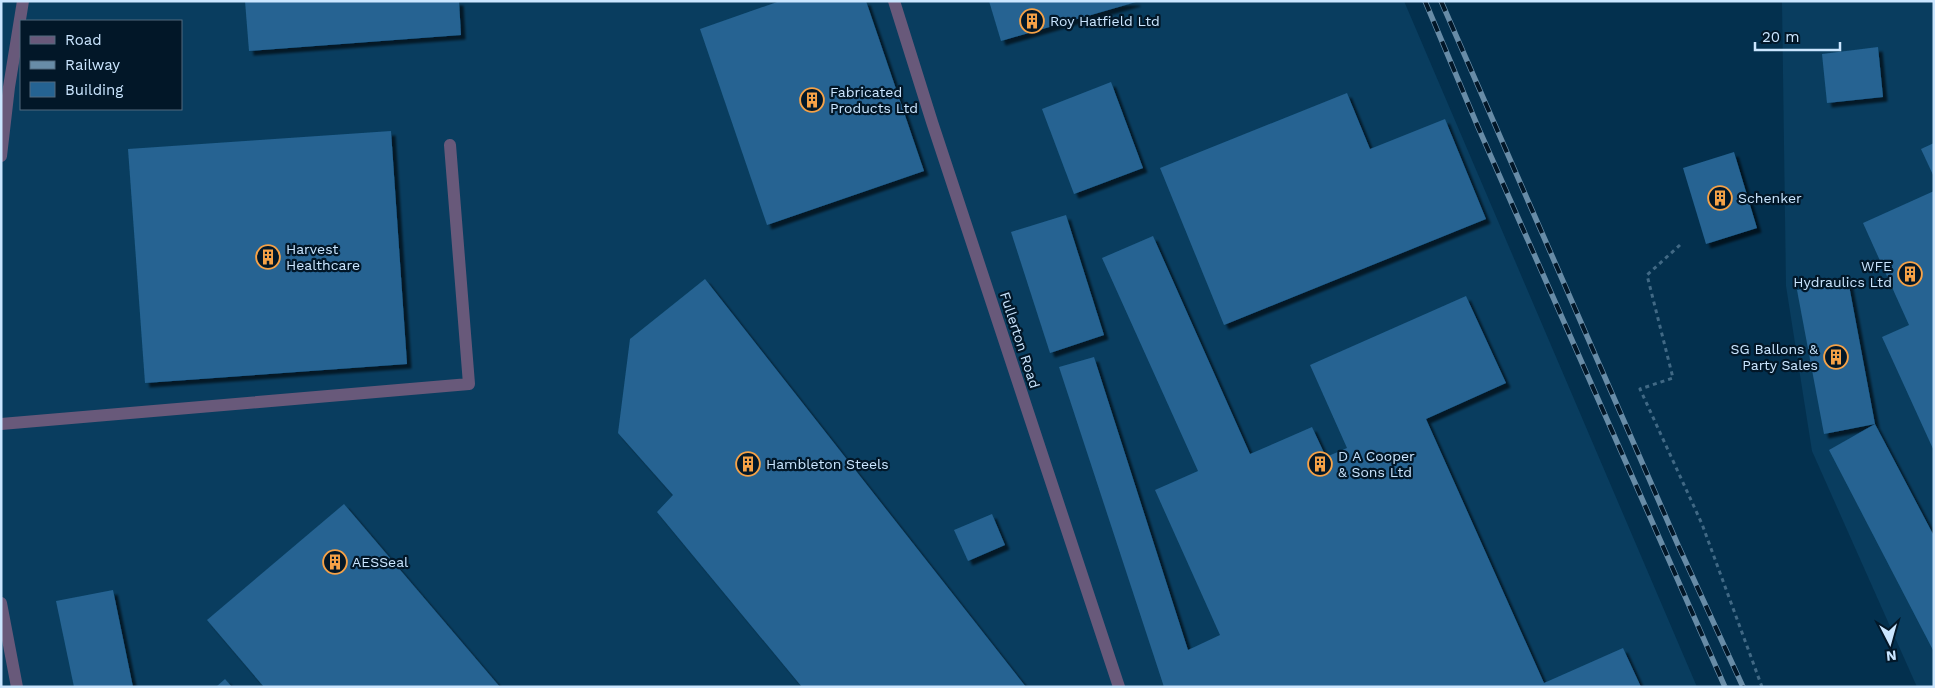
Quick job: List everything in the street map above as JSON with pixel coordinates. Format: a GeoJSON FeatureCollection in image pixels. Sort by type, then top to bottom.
{"type":"FeatureCollection","features":[{"type":"Feature","properties":{"kind":"street"},"geometry":{"type":"LineString","coordinates":[[20,20],[23,1]]}},
{"type":"Feature","properties":{"kind":"street","name":"Fullerton Road"},"geometry":{"type":"LineString","coordinates":[[894,1],[932,122],[1119,687]]}},
{"type":"Feature","properties":{"kind":"street"},"geometry":{"type":"LineString","coordinates":[[1,156],[20,21]]}},
{"type":"Feature","properties":{"kind":"street"},"geometry":{"type":"LineString","coordinates":[[1,424],[469,384],[450,144]]}},
{"type":"Feature","properties":{"kind":"street"},"geometry":{"type":"LineString","coordinates":[[1,603],[17,687]]}},
{"type":"Feature","properties":{"kind":"path"},"geometry":{"type":"LineString","coordinates":[[1680,245],[1647,275],[1673,378],[1640,389],[1702,524],[1762,687]]}},
{"type":"Feature","properties":{"kind":"shaded area"},"geometry":{"type":"Polygon","coordinates":[[[1,1],[1404,1],[1697,687],[1,687],[1,1]]]}},
{"type":"Feature","properties":{"kind":"shaded area"},"geometry":{"type":"Polygon","coordinates":[[[1782,1],[1934,1],[1934,687],[1917,687],[1812,451],[1786,286],[1782,1]]]}},
{"type":"Feature","properties":{"kind":"building"},"geometry":{"type":"Polygon","coordinates":[[[245,1],[459,1],[461,35],[249,51],[245,1]]]}},
{"type":"Feature","properties":{"kind":"building","name":"Fabricated Products Ltd"},"geometry":{"type":"Polygon","coordinates":[[[780,1],[866,1],[924,171],[767,225],[700,29],[780,1]]]}},
{"type":"Feature","properties":{"kind":"building","name":"Roy Hatfield Ltd"},"geometry":{"type":"Polygon","coordinates":[[[989,1],[1136,1],[1136,2],[1001,41],[989,1]]]}},
{"type":"Feature","properties":{"kind":"building"},"geometry":{"type":"Polygon","coordinates":[[[1878,47],[1883,97],[1827,103],[1822,54],[1878,47]]]}},
{"type":"Feature","properties":{"kind":"building"},"geometry":{"type":"Polygon","coordinates":[[[1111,82],[1143,168],[1074,194],[1042,109],[1111,82]]]}},
{"type":"Feature","properties":{"kind":"building"},"geometry":{"type":"Polygon","coordinates":[[[1347,93],[1370,149],[1445,119],[1486,219],[1224,325],[1160,168],[1347,93]]]}},
{"type":"Feature","properties":{"kind":"building","name":"Harvest Healthcare"},"geometry":{"type":"Polygon","coordinates":[[[391,131],[407,364],[145,383],[128,149],[391,131]]]}},
{"type":"Feature","properties":{"kind":"building"},"geometry":{"type":"Polygon","coordinates":[[[1934,143],[1934,177],[1921,149],[1934,143]]]}},
{"type":"Feature","properties":{"kind":"building","name":"Schenker"},"geometry":{"type":"Polygon","coordinates":[[[1734,152],[1757,228],[1706,244],[1683,168],[1734,152]]]}},
{"type":"Feature","properties":{"kind":"building","name":"WFE Hydraulics Ltd"},"geometry":{"type":"Polygon","coordinates":[[[1934,191],[1934,451],[1882,337],[1909,325],[1863,223],[1934,191]]]}},
{"type":"Feature","properties":{"kind":"building"},"geometry":{"type":"Polygon","coordinates":[[[1066,215],[1104,335],[1050,353],[1011,232],[1066,215]]]}},
{"type":"Feature","properties":{"kind":"building","name":"D A Cooper & Sons Ltd"},"geometry":{"type":"Polygon","coordinates":[[[1153,236],[1250,454],[1312,427],[1326,457],[1347,448],[1310,365],[1466,296],[1506,383],[1426,419],[1544,683],[1623,648],[1641,687],[1164,687],[1059,367],[1094,357],[1188,650],[1220,635],[1155,490],[1198,471],[1102,258],[1153,236]]]}},
{"type":"Feature","properties":{"kind":"building","name":"Hambleton Steels"},"geometry":{"type":"Polygon","coordinates":[[[705,279],[1026,687],[802,687],[657,512],[673,495],[618,433],[630,339],[705,279]]]}},
{"type":"Feature","properties":{"kind":"building","name":"SG Ballons & Party Sales"},"geometry":{"type":"Polygon","coordinates":[[[1848,280],[1875,424],[1824,434],[1797,290],[1848,280]]]}},
{"type":"Feature","properties":{"kind":"building"},"geometry":{"type":"Polygon","coordinates":[[[1875,424],[1934,536],[1934,652],[1829,450],[1875,424]]]}},
{"type":"Feature","properties":{"kind":"building","name":"AESSeal"},"geometry":{"type":"Polygon","coordinates":[[[344,504],[500,687],[264,687],[207,620],[344,504]]]}},
{"type":"Feature","properties":{"kind":"building"},"geometry":{"type":"Polygon","coordinates":[[[992,514],[1005,545],[968,561],[954,530],[992,514]]]}},
{"type":"Feature","properties":{"kind":"building"},"geometry":{"type":"Polygon","coordinates":[[[113,590],[133,687],[74,687],[56,601],[113,590]]]}},
{"type":"Feature","properties":{"kind":"building"},"geometry":{"type":"Polygon","coordinates":[[[225,679],[232,687],[216,687],[225,679]]]}},
{"type":"Feature","properties":{"kind":"railway"},"geometry":{"type":"LineString","coordinates":[[1425,1],[1478,127],[1725,687]]}},
{"type":"Feature","properties":{"kind":"railway"},"geometry":{"type":"LineString","coordinates":[[1441,1],[1678,545],[1743,687]]}},
{"type":"Feature","properties":{"kind":"place","name":"Roy Hatfield Ltd"},"geometry":{"type":"Point","coordinates":[1032,21]}},
{"type":"Feature","properties":{"kind":"place","name":"Fabricated Products Ltd"},"geometry":{"type":"Point","coordinates":[812,100]}},
{"type":"Feature","properties":{"kind":"place","name":"Schenker"},"geometry":{"type":"Point","coordinates":[1720,198]}},
{"type":"Feature","properties":{"kind":"place","name":"Harvest Healthcare"},"geometry":{"type":"Point","coordinates":[268,257]}},
{"type":"Feature","properties":{"kind":"place","name":"WFE Hydraulics Ltd"},"geometry":{"type":"Point","coordinates":[1910,274]}},
{"type":"Feature","properties":{"kind":"place","name":"SG Ballons & Party Sales"},"geometry":{"type":"Point","coordinates":[1836,357]}},
{"type":"Feature","properties":{"kind":"place","name":"Hambleton Steels"},"geometry":{"type":"Point","coordinates":[748,464]}},
{"type":"Feature","properties":{"kind":"place","name":"D A Cooper & Sons Ltd"},"geometry":{"type":"Point","coordinates":[1320,464]}},
{"type":"Feature","properties":{"kind":"place","name":"AESSeal"},"geometry":{"type":"Point","coordinates":[335,562]}}]}
